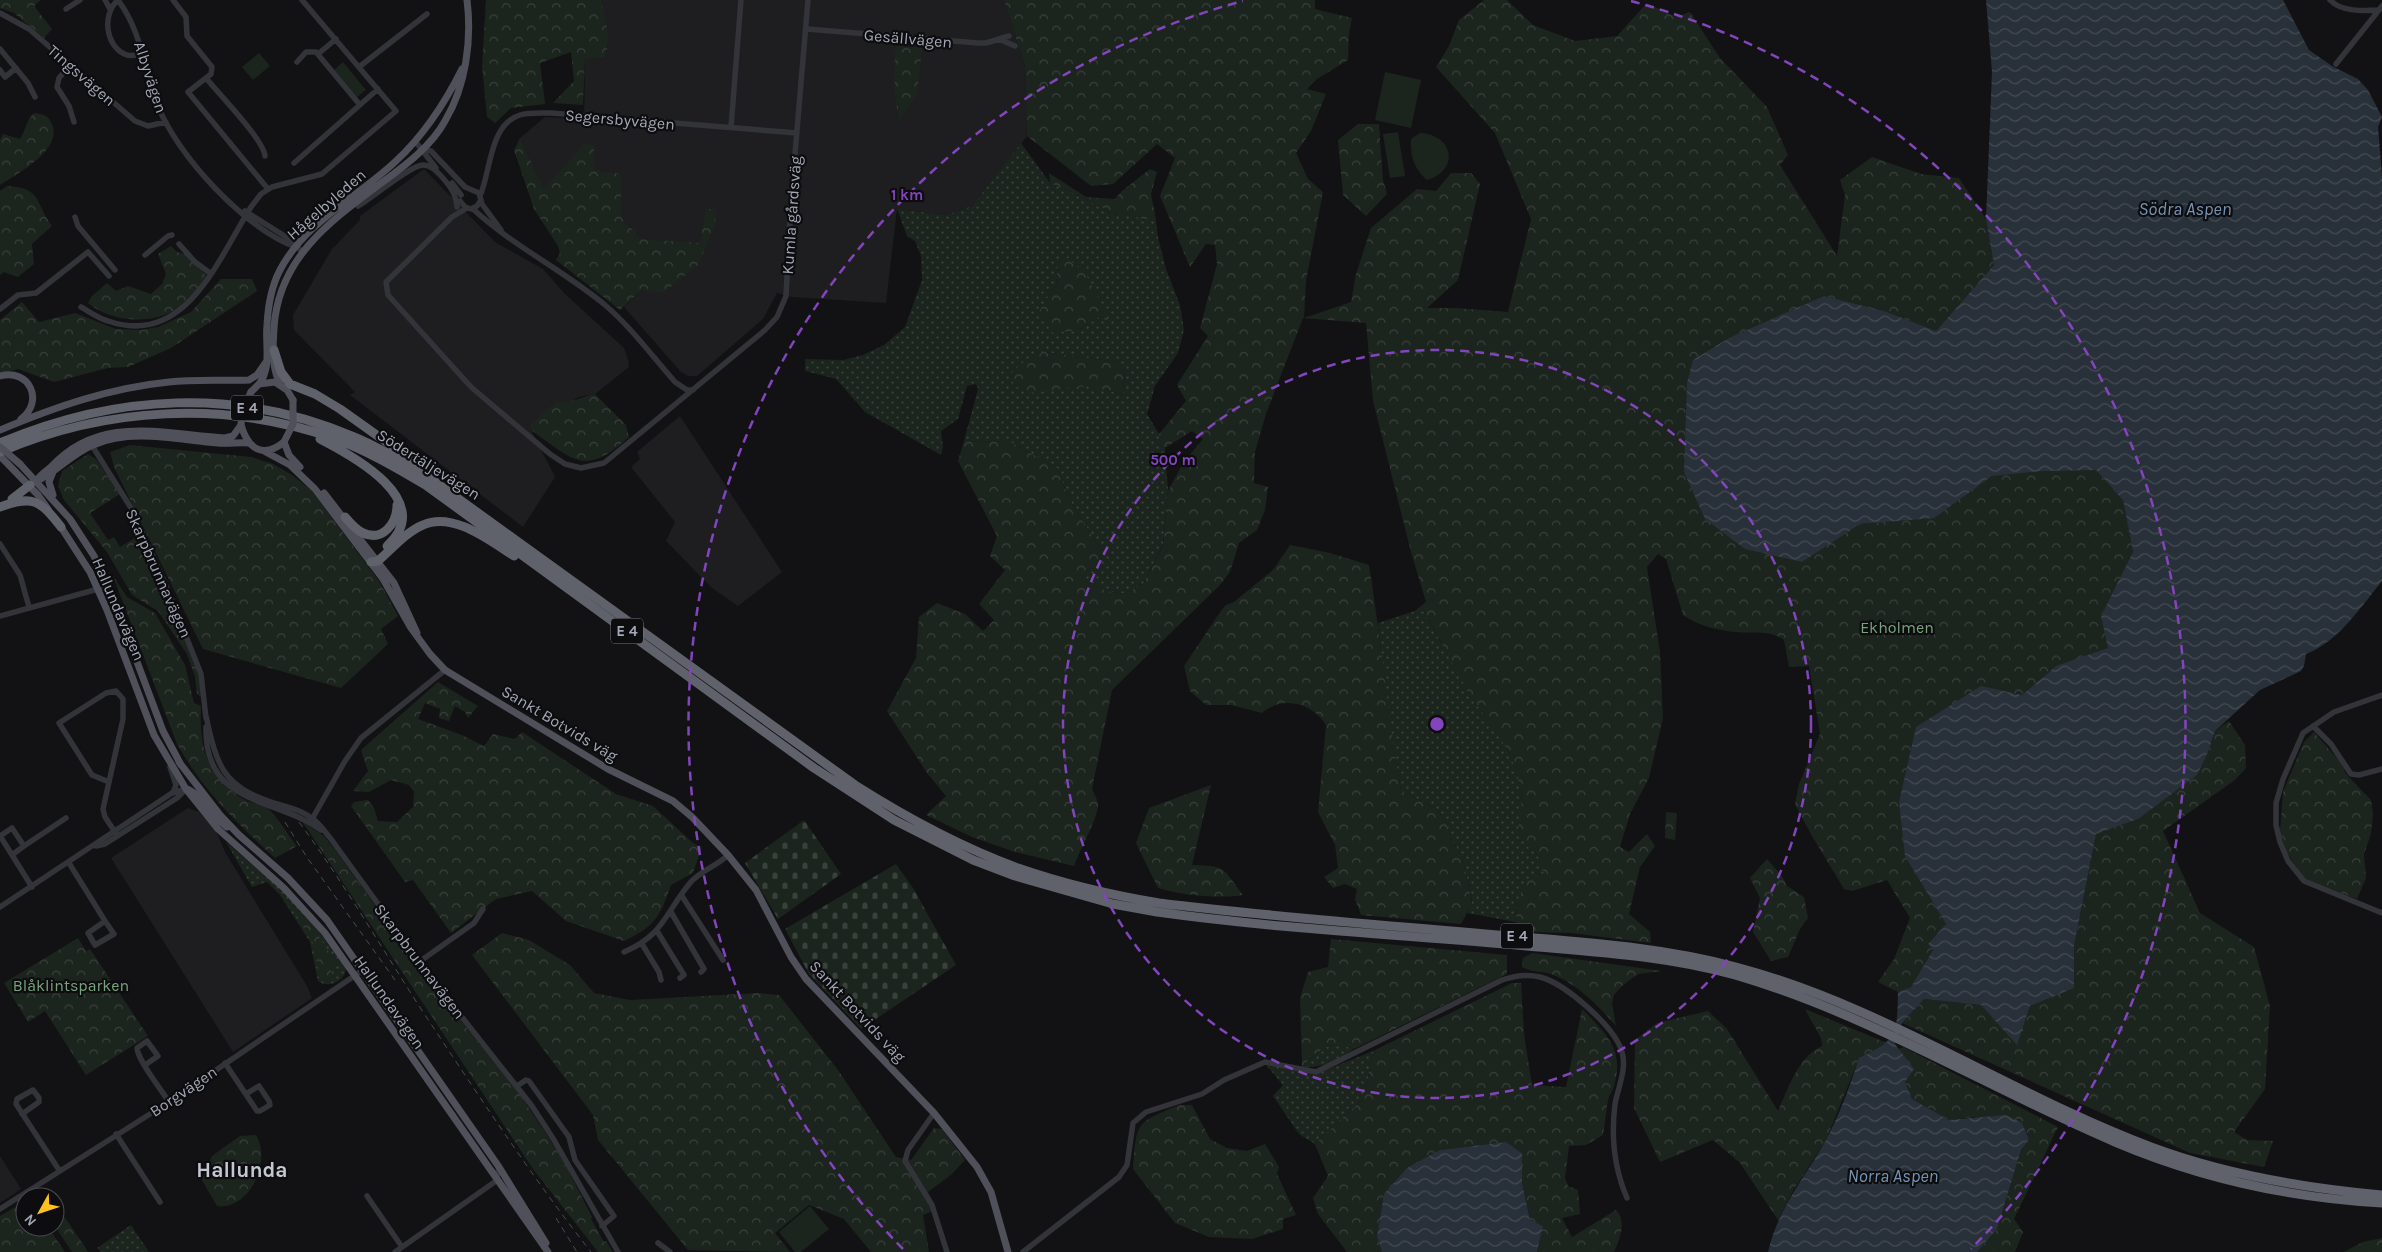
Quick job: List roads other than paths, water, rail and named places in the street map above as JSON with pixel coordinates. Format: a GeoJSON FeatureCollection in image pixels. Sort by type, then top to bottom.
{"type":"FeatureCollection","features":[{"type":"Feature","properties":{"kind":"highway"},"geometry":{"type":"LineString","coordinates":[[274,350],[281,372],[290,384],[326,401],[368,428],[450,487],[476,510]]}},
{"type":"Feature","properties":{"kind":"highway"},"geometry":{"type":"LineString","coordinates":[[292,397],[326,401]]}},
{"type":"Feature","properties":{"kind":"highway","name":"Södertäljevägen"},"geometry":{"type":"LineString","coordinates":[[0,443],[51,424],[119,407],[187,402],[266,410],[330,427],[388,453],[476,510],[561,578]]}},
{"type":"Feature","properties":{"kind":"highway","name":"E 4"},"geometry":{"type":"LineString","coordinates":[[0,454],[46,434],[84,423],[154,413],[210,414],[255,419],[333,438],[398,469],[427,486],[561,578],[855,786],[930,830],[1019,868],[1115,895],[1159,903],[1602,943],[1692,956],[1736,967],[1821,995],[2118,1134],[2168,1153],[2221,1169],[2290,1185],[2382,1194]]}},
{"type":"Feature","properties":{"kind":"highway"},"geometry":{"type":"LineString","coordinates":[[302,429],[356,459],[380,478],[397,497],[401,506],[401,526],[395,539],[375,560]]}},
{"type":"Feature","properties":{"kind":"highway"},"geometry":{"type":"LineString","coordinates":[[1,507],[33,483]]}},
{"type":"Feature","properties":{"kind":"highway"},"geometry":{"type":"LineString","coordinates":[[344,518],[363,534],[370,535],[384,532],[394,521],[397,497]]}},
{"type":"Feature","properties":{"kind":"highway"},"geometry":{"type":"LineString","coordinates":[[1,507],[25,500],[37,502],[48,510],[61,526]]}},
{"type":"Feature","properties":{"kind":"highway"},"geometry":{"type":"LineString","coordinates":[[375,560],[416,529],[429,523],[441,522],[467,528],[561,578]]}},
{"type":"Feature","properties":{"kind":"highway","name":"E 4"},"geometry":{"type":"LineString","coordinates":[[561,578],[851,793],[926,838],[1015,876],[1113,904],[1192,917],[1640,957],[1733,975],[1817,1003],[2114,1142],[2183,1167],[2286,1193],[2335,1200],[2382,1203]]}},
{"type":"Feature","properties":{"kind":"main road","name":"Hågelbyleden"},"geometry":{"type":"LineString","coordinates":[[280,384],[274,366],[275,320],[282,285],[299,249],[396,172],[422,149],[445,122],[463,80],[468,29],[467,0]]}},
{"type":"Feature","properties":{"kind":"main road","name":"Hågelbyleden"},"geometry":{"type":"LineString","coordinates":[[255,387],[265,377],[266,326],[272,291],[280,271],[326,218],[397,161],[415,141],[442,106],[463,67]]}},
{"type":"Feature","properties":{"kind":"main road"},"geometry":{"type":"LineString","coordinates":[[0,430],[68,403],[100,394],[171,382],[229,381],[254,378],[266,362]]}},
{"type":"Feature","properties":{"kind":"main road"},"geometry":{"type":"LineString","coordinates":[[0,376],[6,375],[22,378],[33,392],[33,405],[13,425]]}},
{"type":"Feature","properties":{"kind":"main road"},"geometry":{"type":"LineString","coordinates":[[27,471],[37,473],[81,442],[141,437],[220,444],[249,443],[264,450],[274,449],[284,442],[293,424],[292,397],[280,384],[270,381],[255,387],[229,381]]}},
{"type":"Feature","properties":{"kind":"main road"},"geometry":{"type":"LineString","coordinates":[[249,443],[241,430],[242,410],[255,387]]}},
{"type":"Feature","properties":{"kind":"main road"},"geometry":{"type":"LineString","coordinates":[[33,483],[54,471],[90,442],[108,433],[151,430],[225,438],[233,436],[241,430]]}},
{"type":"Feature","properties":{"kind":"main road","name":"Sankt Botvids väg"},"geometry":{"type":"LineString","coordinates":[[284,442],[292,459],[316,483],[375,560],[411,628],[430,654],[445,670],[608,769],[673,801],[692,817],[728,855],[756,890],[791,957],[806,978],[934,1114],[964,1150],[985,1181],[994,1202],[1008,1252]]}},
{"type":"Feature","properties":{"kind":"main road","name":"Hallundavägen"},"geometry":{"type":"LineString","coordinates":[[0,447],[27,471],[81,555],[98,589],[162,752],[186,789],[218,829],[302,905],[325,933],[496,1181],[549,1252]]}},
{"type":"Feature","properties":{"kind":"main road","name":"Sankt Botvids väg"},"geometry":{"type":"LineString","coordinates":[[264,450],[290,465],[308,480],[375,560]]}},
{"type":"Feature","properties":{"kind":"main road","name":"Hallundavägen"},"geometry":{"type":"LineString","coordinates":[[0,454],[12,468],[33,483],[68,518],[87,544],[113,598],[163,731],[187,779],[186,789]]}},
{"type":"Feature","properties":{"kind":"main road"},"geometry":{"type":"LineString","coordinates":[[33,483],[56,460]]}},
{"type":"Feature","properties":{"kind":"main road"},"geometry":{"type":"LineString","coordinates":[[54,471],[49,480],[50,489],[68,518]]}},
{"type":"Feature","properties":{"kind":"main road","name":"Hallundavägen"},"geometry":{"type":"LineString","coordinates":[[179,762],[209,802],[239,835]]}},
{"type":"Feature","properties":{"kind":"main road","name":"Hallundavägen"},"geometry":{"type":"LineString","coordinates":[[186,789],[192,790],[216,819],[239,835],[288,878],[314,905],[363,970],[510,1183],[549,1252]]}},
{"type":"Feature","properties":{"kind":"street"},"geometry":{"type":"LineString","coordinates":[[66,9],[80,0]]}},
{"type":"Feature","properties":{"kind":"street"},"geometry":{"type":"LineString","coordinates":[[105,0],[110,9]]}},
{"type":"Feature","properties":{"kind":"street"},"geometry":{"type":"LineString","coordinates":[[118,0],[110,9],[107,28],[117,46],[126,55],[143,53]]}},
{"type":"Feature","properties":{"kind":"street","name":"Albyvägen"},"geometry":{"type":"LineString","coordinates":[[118,0],[135,30],[153,92],[166,122],[190,158],[226,198],[246,215],[284,243],[299,249]]}},
{"type":"Feature","properties":{"kind":"street"},"geometry":{"type":"LineString","coordinates":[[173,0],[186,17],[188,36],[212,67],[212,71],[206,78],[188,92],[268,189]]}},
{"type":"Feature","properties":{"kind":"street"},"geometry":{"type":"LineString","coordinates":[[81,307],[106,321],[134,326],[158,323],[172,316],[188,305],[257,198],[268,189],[322,174],[396,111],[302,0]]}},
{"type":"Feature","properties":{"kind":"street"},"geometry":{"type":"LineString","coordinates":[[731,128],[741,0]]}},
{"type":"Feature","properties":{"kind":"street","name":"Kumla gårdsväg"},"geometry":{"type":"LineString","coordinates":[[452,217],[386,282],[386,290],[391,299],[471,387],[550,454],[565,464],[581,468],[604,463],[765,330],[782,308],[786,296],[808,0]]}},
{"type":"Feature","properties":{"kind":"street"},"geometry":{"type":"LineString","coordinates":[[2330,0],[2343,8],[2380,8]]}},
{"type":"Feature","properties":{"kind":"street"},"geometry":{"type":"LineString","coordinates":[[2336,64],[2380,8]]}},
{"type":"Feature","properties":{"kind":"street","name":"Tingsvägen"},"geometry":{"type":"LineString","coordinates":[[0,13],[29,29],[135,121],[148,126],[166,122]]}},
{"type":"Feature","properties":{"kind":"street"},"geometry":{"type":"LineString","coordinates":[[359,67],[427,14]]}},
{"type":"Feature","properties":{"kind":"street","name":"Gesällvägen"},"geometry":{"type":"LineString","coordinates":[[807,29],[978,43],[1009,36]]}},
{"type":"Feature","properties":{"kind":"street"},"geometry":{"type":"LineString","coordinates":[[318,54],[336,39]]}},
{"type":"Feature","properties":{"kind":"street"},"geometry":{"type":"LineString","coordinates":[[999,39],[1015,46]]}},
{"type":"Feature","properties":{"kind":"street"},"geometry":{"type":"LineString","coordinates":[[0,49],[28,83],[35,97]]}},
{"type":"Feature","properties":{"kind":"street"},"geometry":{"type":"LineString","coordinates":[[297,62],[306,52],[313,51],[318,54],[360,105]]}},
{"type":"Feature","properties":{"kind":"street"},"geometry":{"type":"LineString","coordinates":[[70,65],[59,78],[57,87],[69,106],[74,122]]}},
{"type":"Feature","properties":{"kind":"street"},"geometry":{"type":"LineString","coordinates":[[0,70],[5,76],[16,68]]}},
{"type":"Feature","properties":{"kind":"street"},"geometry":{"type":"LineString","coordinates":[[206,78],[255,136],[264,150],[264,156]]}},
{"type":"Feature","properties":{"kind":"street"},"geometry":{"type":"LineString","coordinates":[[294,163],[378,90]]}},
{"type":"Feature","properties":{"kind":"street","name":"Segersbyvägen"},"geometry":{"type":"LineString","coordinates":[[480,198],[500,131],[512,119],[524,114],[551,113],[797,133]]}},
{"type":"Feature","properties":{"kind":"street"},"geometry":{"type":"LineString","coordinates":[[415,141],[460,201]]}},
{"type":"Feature","properties":{"kind":"street"},"geometry":{"type":"LineString","coordinates":[[422,149],[431,151],[461,184],[471,189],[480,198],[503,232]]}},
{"type":"Feature","properties":{"kind":"street"},"geometry":{"type":"LineString","coordinates":[[358,206],[415,163],[426,162],[436,167]]}},
{"type":"Feature","properties":{"kind":"street"},"geometry":{"type":"LineString","coordinates":[[333,221],[370,200],[412,168],[423,164],[435,170],[450,186],[460,201],[470,209],[563,272],[605,305],[675,382],[687,390],[693,390]]}},
{"type":"Feature","properties":{"kind":"street"},"geometry":{"type":"LineString","coordinates":[[452,217],[460,201],[471,189],[486,179]]}},
{"type":"Feature","properties":{"kind":"street"},"geometry":{"type":"LineString","coordinates":[[452,217],[477,206],[480,198]]}},
{"type":"Feature","properties":{"kind":"street"},"geometry":{"type":"LineString","coordinates":[[75,217],[78,226],[115,270]]}},
{"type":"Feature","properties":{"kind":"street"},"geometry":{"type":"LineString","coordinates":[[145,255],[168,236],[172,235]]}},
{"type":"Feature","properties":{"kind":"street"},"geometry":{"type":"LineString","coordinates":[[179,244],[195,262],[210,273]]}},
{"type":"Feature","properties":{"kind":"street"},"geometry":{"type":"LineString","coordinates":[[0,309],[18,295],[36,293],[88,252],[109,276]]}},
{"type":"Feature","properties":{"kind":"street","name":"Skarpbrunnavägen"},"geometry":{"type":"LineString","coordinates":[[90,442],[131,508],[143,532],[196,658],[204,683],[206,716],[215,755],[220,765],[233,782],[252,795],[301,811],[326,834],[419,962],[516,1086],[554,1140],[618,1252]]}},
{"type":"Feature","properties":{"kind":"street"},"geometry":{"type":"LineString","coordinates":[[0,544],[20,575],[29,607]]}},
{"type":"Feature","properties":{"kind":"street"},"geometry":{"type":"LineString","coordinates":[[98,589],[104,576]]}},
{"type":"Feature","properties":{"kind":"street"},"geometry":{"type":"LineString","coordinates":[[0,616],[98,589],[106,592],[113,598]]}},
{"type":"Feature","properties":{"kind":"street"},"geometry":{"type":"LineString","coordinates":[[311,820],[345,761],[361,738],[445,670]]}},
{"type":"Feature","properties":{"kind":"street"},"geometry":{"type":"LineString","coordinates":[[109,782],[92,775],[59,723],[106,693],[116,691],[123,699],[123,718],[109,782],[103,809],[105,817],[116,833]]}},
{"type":"Feature","properties":{"kind":"street"},"geometry":{"type":"LineString","coordinates":[[2382,695],[2334,712],[2303,733],[2283,779],[2276,803],[2276,825],[2280,842],[2293,868],[2304,881],[2382,913]]}},
{"type":"Feature","properties":{"kind":"street"},"geometry":{"type":"LineString","coordinates":[[2313,726],[2331,744],[2351,774],[2359,775],[2382,769]]}},
{"type":"Feature","properties":{"kind":"street"},"geometry":{"type":"LineString","coordinates":[[162,752],[176,780],[175,796]]}},
{"type":"Feature","properties":{"kind":"street"},"geometry":{"type":"LineString","coordinates":[[0,907],[186,789]]}},
{"type":"Feature","properties":{"kind":"street"},"geometry":{"type":"LineString","coordinates":[[175,796],[188,797],[202,810]]}},
{"type":"Feature","properties":{"kind":"street"},"geometry":{"type":"LineString","coordinates":[[12,855],[66,818]]}},
{"type":"Feature","properties":{"kind":"street"},"geometry":{"type":"LineString","coordinates":[[24,846],[12,828],[0,836],[32,887]]}},
{"type":"Feature","properties":{"kind":"street"},"geometry":{"type":"LineString","coordinates":[[624,952],[642,944],[657,930],[696,878],[728,855]]}},
{"type":"Feature","properties":{"kind":"street"},"geometry":{"type":"LineString","coordinates":[[69,863],[114,934],[95,945],[88,933],[105,921]]}},
{"type":"Feature","properties":{"kind":"street"},"geometry":{"type":"LineString","coordinates":[[682,896],[723,960]]}},
{"type":"Feature","properties":{"kind":"street"},"geometry":{"type":"LineString","coordinates":[[419,962],[474,923],[483,909]]}},
{"type":"Feature","properties":{"kind":"street"},"geometry":{"type":"LineString","coordinates":[[671,912],[704,970],[701,972]]}},
{"type":"Feature","properties":{"kind":"street"},"geometry":{"type":"LineString","coordinates":[[657,930],[684,975],[680,978]]}},
{"type":"Feature","properties":{"kind":"street"},"geometry":{"type":"LineString","coordinates":[[642,944],[659,972],[661,980]]}},
{"type":"Feature","properties":{"kind":"street","name":"Borgvägen"},"geometry":{"type":"LineString","coordinates":[[0,1209],[169,1102],[363,970]]}},
{"type":"Feature","properties":{"kind":"street"},"geometry":{"type":"LineString","coordinates":[[1023,1252],[1119,1177],[1127,1165],[1133,1124],[1146,1112],[1202,1094],[1224,1080],[1265,1062],[1316,1072],[1502,980],[1520,976],[1540,977],[1561,987],[1602,1019],[1617,1039],[1624,1060],[1616,1104],[1614,1134],[1620,1182],[1627,1198]]}},
{"type":"Feature","properties":{"kind":"street"},"geometry":{"type":"LineString","coordinates":[[224,1063],[257,1111],[270,1105],[269,1100],[259,1086],[246,1094]]}},
{"type":"Feature","properties":{"kind":"street"},"geometry":{"type":"LineString","coordinates":[[145,1065],[169,1102]]}},
{"type":"Feature","properties":{"kind":"street"},"geometry":{"type":"LineString","coordinates":[[516,1086],[526,1080],[529,1081],[569,1137],[575,1160],[614,1216],[602,1226]]}},
{"type":"Feature","properties":{"kind":"street"},"geometry":{"type":"LineString","coordinates":[[22,1114],[39,1102],[39,1098],[33,1090],[16,1101],[22,1114],[59,1170]]}},
{"type":"Feature","properties":{"kind":"street"},"geometry":{"type":"LineString","coordinates":[[934,1114],[908,1150],[905,1161],[932,1205],[947,1252]]}},
{"type":"Feature","properties":{"kind":"street"},"geometry":{"type":"LineString","coordinates":[[116,1134],[160,1202]]}},
{"type":"Feature","properties":{"kind":"street"},"geometry":{"type":"LineString","coordinates":[[395,1252],[496,1181],[499,1167]]}},
{"type":"Feature","properties":{"kind":"street"},"geometry":{"type":"LineString","coordinates":[[496,1181],[510,1183]]}},
{"type":"Feature","properties":{"kind":"street"},"geometry":{"type":"LineString","coordinates":[[367,1196],[402,1248]]}},
{"type":"Feature","properties":{"kind":"street"},"geometry":{"type":"LineString","coordinates":[[658,1243],[670,1252]]}},
{"type":"Feature","properties":{"kind":"water","name":"Södra Aspen"},"geometry":{"type":"Polygon","coordinates":[[[1986,0],[2283,0],[2309,50],[2332,66],[2358,79],[2368,90],[2382,117],[2378,127],[2382,177],[2382,581],[2339,632],[2318,648],[2306,654],[2301,671],[2260,690],[2215,731],[2197,775],[2138,819],[2096,834],[2074,946],[2074,988],[2030,1006],[2017,1045],[1981,1005],[1924,999],[1902,1023],[1895,1044],[1914,1069],[1905,1082],[1912,1099],[1949,1120],[2006,1115],[2022,1123],[2029,1140],[2021,1150],[1997,1229],[1977,1252],[1768,1252],[1778,1221],[1831,1130],[1859,1058],[1881,1046],[1893,1034],[1896,1027],[1898,992],[1911,987],[1933,950],[1928,944],[1946,924],[1905,856],[1899,802],[1916,727],[1981,686],[2022,695],[2056,666],[2108,648],[2101,616],[2133,552],[2123,500],[2096,470],[2042,471],[1992,476],[1934,518],[1860,524],[1802,562],[1745,549],[1705,519],[1684,472],[1687,383],[1693,360],[1729,338],[1824,296],[1887,312],[1936,331],[1994,265],[1986,219],[1992,72],[1986,0]]]}},
{"type":"Feature","properties":{"kind":"water"},"geometry":{"type":"Polygon","coordinates":[[[1506,1142],[1522,1153],[1522,1183],[1530,1220],[1543,1226],[1537,1252],[1382,1252],[1377,1237],[1384,1194],[1407,1168],[1440,1150],[1506,1142]]]}},
{"type":"Feature","properties":{"kind":"railway"},"geometry":{"type":"LineString","coordinates":[[285,822],[306,856],[395,980]]}},
{"type":"Feature","properties":{"kind":"railway"},"geometry":{"type":"LineString","coordinates":[[299,822],[332,869],[423,1012],[484,1103],[547,1194],[591,1252]]}},
{"type":"Feature","properties":{"kind":"railway"},"geometry":{"type":"LineString","coordinates":[[556,1218],[577,1252]]}},
{"type":"Feature","properties":{"kind":"district","name":"Hallunda"},"geometry":{"type":"Point","coordinates":[242,1170]}},
{"type":"Feature","properties":{"kind":"park label","name":"Ekholmen"},"geometry":{"type":"Point","coordinates":[1897,627]}},
{"type":"Feature","properties":{"kind":"park label","name":"Blåklintsparken"},"geometry":{"type":"Point","coordinates":[71,985]}},
{"type":"Feature","properties":{"kind":"water label","name":"Norra Aspen"},"geometry":{"type":"Point","coordinates":[1893,1176]}}]}
